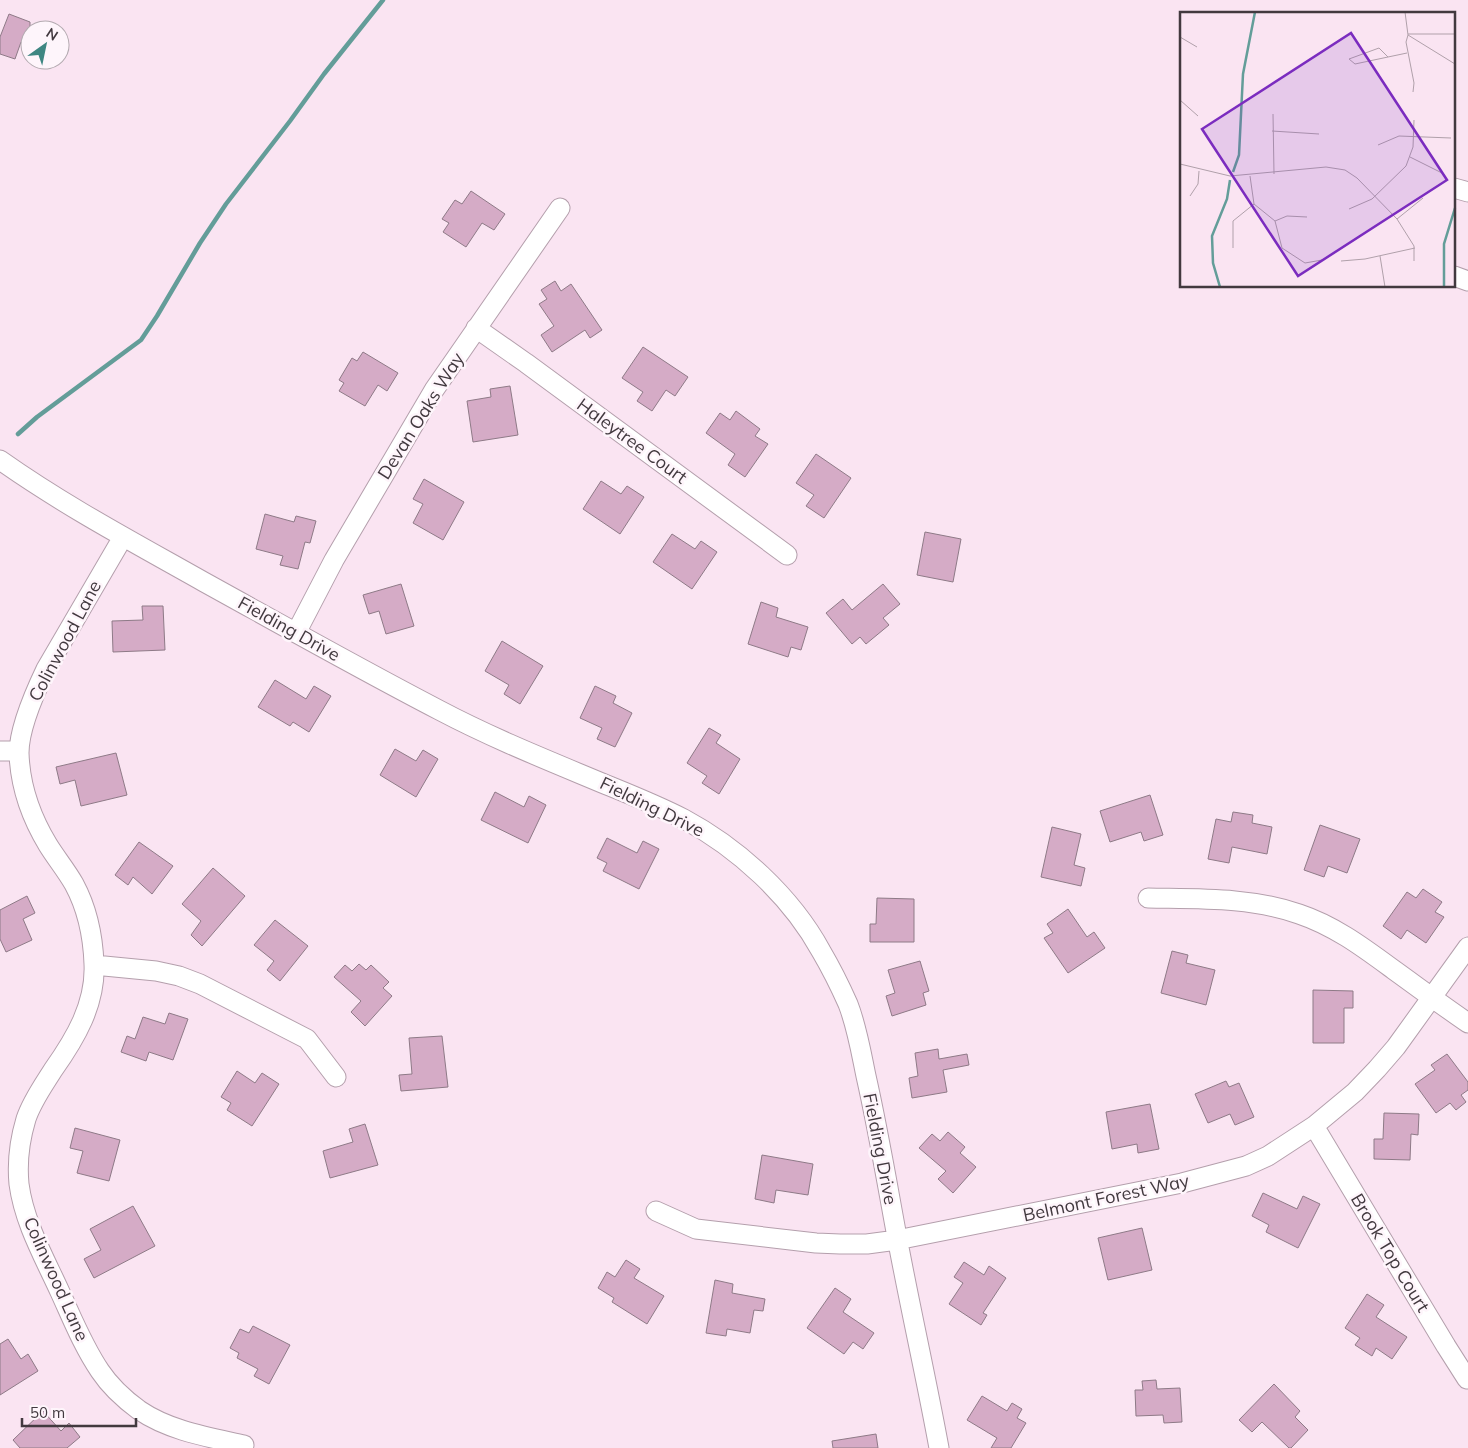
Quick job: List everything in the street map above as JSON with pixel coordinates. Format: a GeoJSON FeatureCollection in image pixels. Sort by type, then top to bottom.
{"type":"FeatureCollection","features":[{"type":"Feature","properties":{"kind":"street","name":"Devan Oaks Way"},"geometry":{"type":"LineString","coordinates":[[296,633],[334,560],[434,390],[560,208]]}},
{"type":"Feature","properties":{"kind":"street","name":"Haleytree Court"},"geometry":{"type":"LineString","coordinates":[[476,328],[787,555]]}},
{"type":"Feature","properties":{"kind":"street","name":"Fielding Drive"},"geometry":{"type":"LineString","coordinates":[[0,460],[64,502],[123,537],[440,711],[492,736],[685,819],[730,849],[760,874],[783,897],[806,925],[821,950],[848,1006],[856,1033],[874,1114],[939,1448]]}},
{"type":"Feature","properties":{"kind":"street","name":"Colinwood Lane"},"geometry":{"type":"LineString","coordinates":[[123,537],[38,685],[26,720],[19,751],[23,783],[35,822],[73,883],[88,917],[94,965],[93,986],[83,1020],[68,1049],[38,1093],[26,1120],[21,1146],[19,1183],[25,1211],[34,1234],[89,1354],[112,1387],[139,1410],[155,1419],[197,1435],[244,1445]]}},
{"type":"Feature","properties":{"kind":"street"},"geometry":{"type":"LineString","coordinates":[[0,751],[19,751]]}},
{"type":"Feature","properties":{"kind":"street"},"geometry":{"type":"LineString","coordinates":[[1148,898],[1243,902],[1297,913],[1336,930],[1359,944],[1468,1023]]}},
{"type":"Feature","properties":{"kind":"street","name":"Belmont Forest Way"},"geometry":{"type":"LineString","coordinates":[[656,1211],[696,1228],[714,1231],[816,1243],[867,1244],[897,1240],[1182,1183],[1246,1166],[1268,1156],[1314,1126],[1355,1092],[1396,1047],[1468,947]]}},
{"type":"Feature","properties":{"kind":"street"},"geometry":{"type":"LineString","coordinates":[[94,965],[156,971],[179,976],[200,984],[307,1039],[336,1077]]}},
{"type":"Feature","properties":{"kind":"street","name":"Brook Top Court"},"geometry":{"type":"LineString","coordinates":[[1314,1126],[1467,1379]]}},
{"type":"Feature","properties":{"kind":"building"},"geometry":{"type":"Polygon","coordinates":[[[9,14],[25,20],[20,20],[20,45],[15,59],[0,54],[0,37],[9,14]]]}},
{"type":"Feature","properties":{"kind":"building"},"geometry":{"type":"Polygon","coordinates":[[[471,191],[505,214],[494,230],[482,223],[466,247],[443,232],[449,223],[442,219],[455,200],[462,204],[471,191]]]}},
{"type":"Feature","properties":{"kind":"building"},"geometry":{"type":"Polygon","coordinates":[[[555,281],[561,291],[571,284],[602,330],[590,338],[585,330],[552,352],[541,335],[554,326],[539,304],[547,299],[541,290],[555,281]]]}},
{"type":"Feature","properties":{"kind":"building"},"geometry":{"type":"Polygon","coordinates":[[[643,347],[688,377],[675,396],[666,390],[652,411],[637,401],[643,392],[622,378],[643,347]]]}},
{"type":"Feature","properties":{"kind":"building"},"geometry":{"type":"Polygon","coordinates":[[[363,352],[398,373],[387,391],[378,385],[365,406],[339,391],[344,383],[339,380],[352,358],[357,361],[363,352]]]}},
{"type":"Feature","properties":{"kind":"building"},"geometry":{"type":"Polygon","coordinates":[[[510,386],[518,435],[473,442],[467,401],[491,397],[490,389],[510,386]]]}},
{"type":"Feature","properties":{"kind":"building"},"geometry":{"type":"Polygon","coordinates":[[[736,411],[760,429],[755,436],[768,444],[745,477],[728,465],[735,454],[706,433],[720,413],[730,420],[736,411]]]}},
{"type":"Feature","properties":{"kind":"building"},"geometry":{"type":"Polygon","coordinates":[[[816,454],[851,478],[824,518],[806,506],[814,495],[796,483],[816,454]]]}},
{"type":"Feature","properties":{"kind":"building"},"geometry":{"type":"Polygon","coordinates":[[[424,479],[464,502],[443,540],[413,523],[423,504],[413,499],[424,479]]]}},
{"type":"Feature","properties":{"kind":"building"},"geometry":{"type":"Polygon","coordinates":[[[601,481],[621,494],[627,486],[644,497],[620,534],[583,509],[601,481]]]}},
{"type":"Feature","properties":{"kind":"building"},"geometry":{"type":"Polygon","coordinates":[[[265,514],[294,522],[296,516],[316,521],[310,543],[305,542],[298,569],[280,565],[283,556],[256,549],[265,514]]]}},
{"type":"Feature","properties":{"kind":"building"},"geometry":{"type":"Polygon","coordinates":[[[925,532],[961,539],[953,582],[917,575],[925,532]]]}},
{"type":"Feature","properties":{"kind":"building"},"geometry":{"type":"Polygon","coordinates":[[[672,534],[695,549],[701,541],[717,552],[692,589],[653,562],[672,534]]]}},
{"type":"Feature","properties":{"kind":"building"},"geometry":{"type":"Polygon","coordinates":[[[401,584],[414,626],[386,634],[379,611],[369,614],[363,595],[401,584]]]}},
{"type":"Feature","properties":{"kind":"building"},"geometry":{"type":"Polygon","coordinates":[[[883,584],[900,604],[883,618],[889,625],[866,644],[860,637],[852,644],[826,613],[843,599],[852,610],[883,584]]]}},
{"type":"Feature","properties":{"kind":"building"},"geometry":{"type":"Polygon","coordinates":[[[761,602],[778,608],[776,617],[808,627],[801,650],[791,647],[788,657],[748,644],[761,602]]]}},
{"type":"Feature","properties":{"kind":"building"},"geometry":{"type":"Polygon","coordinates":[[[142,606],[163,606],[165,650],[113,652],[112,621],[143,620],[142,606]]]}},
{"type":"Feature","properties":{"kind":"building"},"geometry":{"type":"Polygon","coordinates":[[[502,641],[543,666],[520,704],[504,694],[509,685],[485,671],[502,641]]]}},
{"type":"Feature","properties":{"kind":"building"},"geometry":{"type":"Polygon","coordinates":[[[275,680],[306,699],[314,686],[331,696],[309,732],[293,722],[290,726],[258,707],[275,680]]]}},
{"type":"Feature","properties":{"kind":"building"},"geometry":{"type":"Polygon","coordinates":[[[595,686],[616,696],[613,703],[632,713],[615,747],[597,739],[602,728],[580,718],[595,686]]]}},
{"type":"Feature","properties":{"kind":"building"},"geometry":{"type":"Polygon","coordinates":[[[709,728],[721,735],[716,743],[740,759],[719,794],[702,783],[707,776],[687,763],[709,728]]]}},
{"type":"Feature","properties":{"kind":"building"},"geometry":{"type":"Polygon","coordinates":[[[395,749],[416,761],[423,750],[438,759],[416,797],[380,775],[395,749]]]}},
{"type":"Feature","properties":{"kind":"building"},"geometry":{"type":"Polygon","coordinates":[[[116,753],[127,795],[81,806],[75,780],[60,784],[56,767],[116,753]]]}},
{"type":"Feature","properties":{"kind":"building"},"geometry":{"type":"Polygon","coordinates":[[[495,792],[524,807],[529,796],[546,805],[528,843],[481,820],[495,792]]]}},
{"type":"Feature","properties":{"kind":"building"},"geometry":{"type":"Polygon","coordinates":[[[1150,795],[1163,835],[1144,841],[1141,832],[1110,842],[1100,811],[1150,795]]]}},
{"type":"Feature","properties":{"kind":"building"},"geometry":{"type":"Polygon","coordinates":[[[1233,812],[1253,815],[1252,823],[1272,827],[1267,854],[1232,847],[1229,863],[1208,859],[1216,819],[1231,822],[1233,812]]]}},
{"type":"Feature","properties":{"kind":"building"},"geometry":{"type":"Polygon","coordinates":[[[1320,825],[1360,839],[1347,873],[1328,866],[1324,877],[1304,870],[1320,825]]]}},
{"type":"Feature","properties":{"kind":"building"},"geometry":{"type":"Polygon","coordinates":[[[1052,827],[1081,834],[1074,865],[1085,868],[1081,886],[1041,877],[1052,827]]]}},
{"type":"Feature","properties":{"kind":"building"},"geometry":{"type":"Polygon","coordinates":[[[607,838],[637,853],[643,841],[659,849],[639,889],[603,871],[607,863],[597,858],[607,838]]]}},
{"type":"Feature","properties":{"kind":"building"},"geometry":{"type":"Polygon","coordinates":[[[139,842],[173,866],[152,894],[133,877],[128,885],[115,875],[139,842]]]}},
{"type":"Feature","properties":{"kind":"building"},"geometry":{"type":"Polygon","coordinates":[[[213,868],[245,896],[202,946],[191,935],[201,921],[182,904],[213,868]]]}},
{"type":"Feature","properties":{"kind":"building"},"geometry":{"type":"Polygon","coordinates":[[[1423,889],[1442,902],[1435,912],[1444,917],[1426,943],[1407,930],[1401,939],[1383,926],[1407,892],[1416,898],[1423,889]]]}},
{"type":"Feature","properties":{"kind":"building"},"geometry":{"type":"Polygon","coordinates":[[[27,896],[35,913],[23,919],[32,940],[6,952],[0,939],[0,910],[27,896]]]}},
{"type":"Feature","properties":{"kind":"building"},"geometry":{"type":"Polygon","coordinates":[[[877,898],[914,899],[914,942],[870,942],[870,924],[876,924],[877,898]]]}},
{"type":"Feature","properties":{"kind":"building"},"geometry":{"type":"Polygon","coordinates":[[[1068,909],[1087,937],[1094,932],[1105,948],[1068,973],[1044,938],[1053,933],[1047,924],[1068,909]]]}},
{"type":"Feature","properties":{"kind":"building"},"geometry":{"type":"Polygon","coordinates":[[[275,920],[308,946],[280,981],[267,970],[274,961],[254,945],[275,920]]]}},
{"type":"Feature","properties":{"kind":"building"},"geometry":{"type":"Polygon","coordinates":[[[1172,951],[1188,955],[1186,963],[1215,970],[1206,1005],[1161,993],[1172,951]]]}},
{"type":"Feature","properties":{"kind":"building"},"geometry":{"type":"Polygon","coordinates":[[[920,961],[929,991],[923,993],[926,1005],[892,1016],[886,996],[895,993],[888,970],[920,961]]]}},
{"type":"Feature","properties":{"kind":"building"},"geometry":{"type":"Polygon","coordinates":[[[359,964],[366,970],[371,965],[389,982],[383,988],[392,996],[365,1026],[351,1012],[361,1001],[334,977],[345,965],[352,971],[359,964]]]}},
{"type":"Feature","properties":{"kind":"building"},"geometry":{"type":"Polygon","coordinates":[[[1313,990],[1353,991],[1353,1008],[1344,1008],[1344,1043],[1313,1043],[1313,990]]]}},
{"type":"Feature","properties":{"kind":"building"},"geometry":{"type":"Polygon","coordinates":[[[169,1013],[188,1019],[173,1060],[149,1052],[146,1061],[121,1052],[127,1036],[135,1039],[143,1017],[165,1024],[169,1013]]]}},
{"type":"Feature","properties":{"kind":"building"},"geometry":{"type":"Polygon","coordinates":[[[442,1036],[448,1087],[401,1091],[399,1075],[412,1074],[409,1038],[442,1036]]]}},
{"type":"Feature","properties":{"kind":"building"},"geometry":{"type":"Polygon","coordinates":[[[938,1049],[939,1059],[967,1054],[969,1065],[943,1070],[947,1092],[912,1098],[909,1078],[918,1076],[915,1053],[938,1049]]]}},
{"type":"Feature","properties":{"kind":"building"},"geometry":{"type":"Polygon","coordinates":[[[1447,1054],[1468,1082],[1468,1090],[1461,1095],[1466,1102],[1456,1110],[1450,1103],[1436,1113],[1415,1084],[1435,1070],[1431,1065],[1447,1054]]]}},
{"type":"Feature","properties":{"kind":"building"},"geometry":{"type":"Polygon","coordinates":[[[237,1071],[255,1083],[262,1073],[279,1084],[252,1126],[227,1110],[231,1103],[221,1097],[237,1071]]]}},
{"type":"Feature","properties":{"kind":"building"},"geometry":{"type":"Polygon","coordinates":[[[1226,1081],[1229,1087],[1239,1083],[1254,1117],[1235,1125],[1230,1114],[1208,1123],[1195,1094],[1226,1081]]]}},
{"type":"Feature","properties":{"kind":"building"},"geometry":{"type":"Polygon","coordinates":[[[1150,1104],[1159,1149],[1138,1153],[1137,1144],[1112,1149],[1106,1112],[1150,1104]]]}},
{"type":"Feature","properties":{"kind":"building"},"geometry":{"type":"Polygon","coordinates":[[[1384,1113],[1419,1114],[1418,1135],[1411,1134],[1410,1160],[1374,1159],[1374,1139],[1383,1139],[1384,1113]]]}},
{"type":"Feature","properties":{"kind":"building"},"geometry":{"type":"Polygon","coordinates":[[[365,1124],[378,1165],[330,1178],[323,1151],[353,1142],[349,1129],[365,1124]]]}},
{"type":"Feature","properties":{"kind":"building"},"geometry":{"type":"Polygon","coordinates":[[[75,1128],[120,1140],[109,1181],[77,1173],[83,1151],[70,1148],[75,1128]]]}},
{"type":"Feature","properties":{"kind":"building"},"geometry":{"type":"Polygon","coordinates":[[[948,1132],[965,1147],[960,1153],[976,1167],[953,1193],[938,1179],[946,1171],[919,1148],[932,1134],[940,1141],[948,1132]]]}},
{"type":"Feature","properties":{"kind":"building"},"geometry":{"type":"Polygon","coordinates":[[[762,1155],[813,1164],[808,1195],[776,1190],[774,1203],[755,1199],[762,1155]]]}},
{"type":"Feature","properties":{"kind":"building"},"geometry":{"type":"Polygon","coordinates":[[[1263,1193],[1297,1209],[1303,1196],[1320,1204],[1298,1248],[1266,1232],[1269,1225],[1252,1216],[1263,1193]]]}},
{"type":"Feature","properties":{"kind":"building"},"geometry":{"type":"Polygon","coordinates":[[[133,1206],[155,1246],[94,1278],[84,1259],[101,1250],[90,1229],[133,1206]]]}},
{"type":"Feature","properties":{"kind":"building"},"geometry":{"type":"Polygon","coordinates":[[[1142,1228],[1152,1270],[1108,1280],[1098,1238],[1142,1228]]]}},
{"type":"Feature","properties":{"kind":"building"},"geometry":{"type":"Polygon","coordinates":[[[626,1260],[640,1269],[634,1278],[664,1296],[647,1324],[612,1302],[614,1298],[598,1288],[607,1272],[615,1277],[626,1260]]]}},
{"type":"Feature","properties":{"kind":"building"},"geometry":{"type":"Polygon","coordinates":[[[964,1262],[984,1275],[989,1266],[1006,1278],[983,1313],[987,1315],[981,1325],[949,1304],[963,1283],[954,1277],[964,1262]]]}},
{"type":"Feature","properties":{"kind":"building"},"geometry":{"type":"Polygon","coordinates":[[[715,1280],[733,1284],[732,1293],[765,1299],[763,1311],[754,1310],[750,1333],[727,1329],[726,1336],[706,1333],[715,1280]]]}},
{"type":"Feature","properties":{"kind":"building"},"geometry":{"type":"Polygon","coordinates":[[[835,1288],[851,1299],[843,1312],[874,1333],[863,1349],[853,1342],[844,1354],[807,1328],[835,1288]]]}},
{"type":"Feature","properties":{"kind":"building"},"geometry":{"type":"Polygon","coordinates":[[[1367,1294],[1384,1305],[1376,1317],[1407,1337],[1392,1359],[1376,1348],[1372,1356],[1355,1345],[1360,1338],[1345,1328],[1367,1294]]]}},
{"type":"Feature","properties":{"kind":"building"},"geometry":{"type":"Polygon","coordinates":[[[253,1326],[290,1345],[269,1384],[254,1376],[258,1369],[237,1358],[239,1353],[230,1348],[240,1329],[249,1333],[253,1326]]]}},
{"type":"Feature","properties":{"kind":"building"},"geometry":{"type":"Polygon","coordinates":[[[8,1339],[21,1359],[28,1354],[38,1371],[0,1395],[0,1344],[8,1339]]]}},
{"type":"Feature","properties":{"kind":"building"},"geometry":{"type":"Polygon","coordinates":[[[1156,1380],[1157,1389],[1180,1388],[1182,1422],[1164,1423],[1163,1415],[1136,1416],[1135,1390],[1143,1390],[1142,1381],[1156,1380]]]}},
{"type":"Feature","properties":{"kind":"building"},"geometry":{"type":"Polygon","coordinates":[[[1274,1384],[1300,1411],[1295,1417],[1308,1430],[1291,1448],[1262,1422],[1252,1432],[1239,1420],[1274,1384]]]}},
{"type":"Feature","properties":{"kind":"building"},"geometry":{"type":"Polygon","coordinates":[[[982,1396],[1007,1411],[1012,1403],[1022,1409],[1017,1418],[1026,1423],[1011,1448],[991,1448],[997,1438],[967,1420],[982,1396]]]}},
{"type":"Feature","properties":{"kind":"building"},"geometry":{"type":"Polygon","coordinates":[[[43,1411],[61,1431],[69,1423],[80,1437],[67,1448],[20,1448],[13,1440],[43,1411]]]}},
{"type":"Feature","properties":{"kind":"building"},"geometry":{"type":"Polygon","coordinates":[[[876,1434],[878,1448],[833,1448],[832,1441],[876,1434]]]}},
{"type":"Feature","properties":{"kind":"waterway"},"geometry":{"type":"LineString","coordinates":[[18,434],[37,417],[141,340],[226,204],[324,74],[383,0]]}}]}
